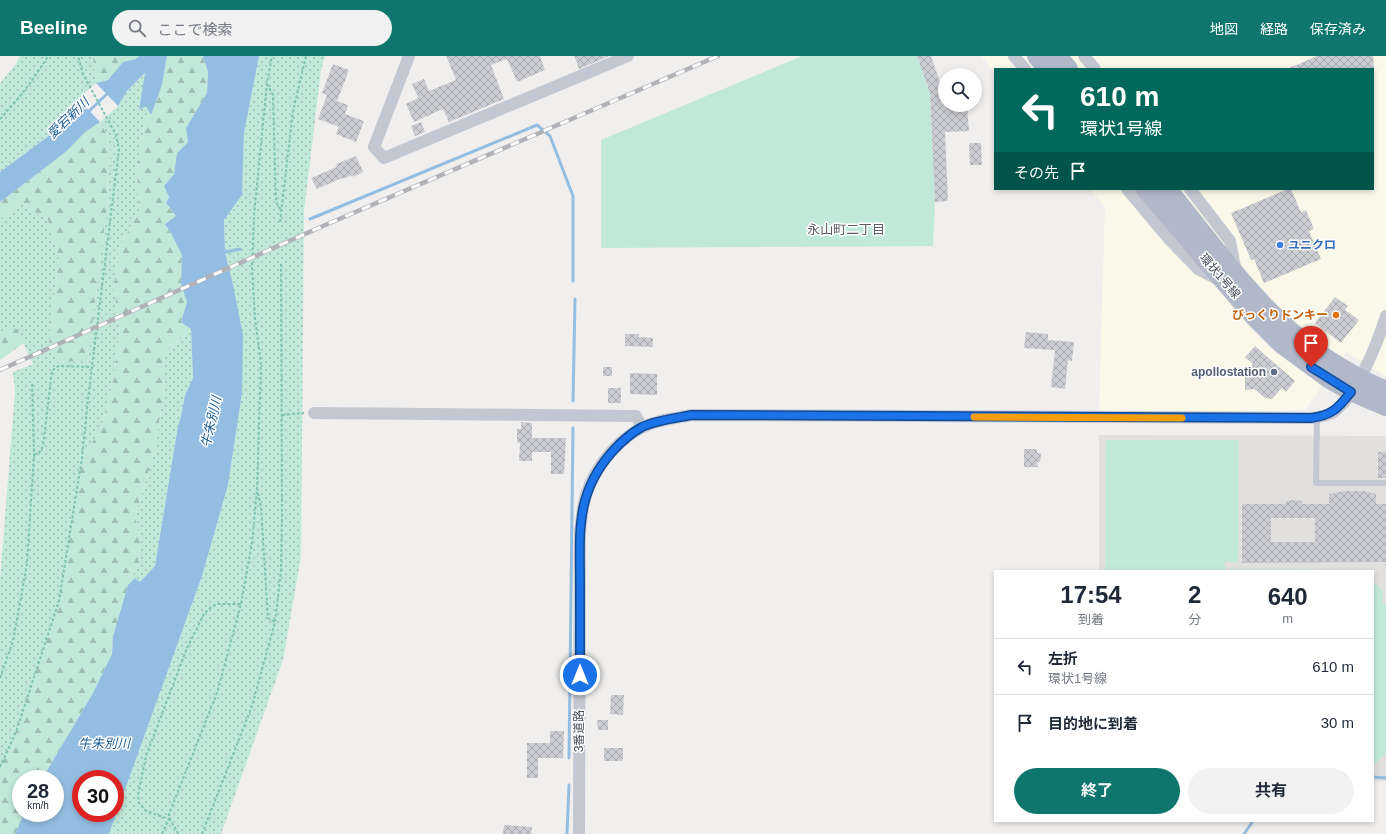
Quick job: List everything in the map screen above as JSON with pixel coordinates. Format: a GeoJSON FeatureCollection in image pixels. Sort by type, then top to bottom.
{"type":"FeatureCollection","features":[{"type":"Feature","properties":{"kind":"main road"},"geometry":{"type":"LineString","coordinates":[[1037,56],[1047,68]]}},
{"type":"Feature","properties":{"kind":"main road"},"geometry":{"type":"LineString","coordinates":[[1057,56],[1067,68]]}},
{"type":"Feature","properties":{"kind":"main road"},"geometry":{"type":"LineString","coordinates":[[1147,190],[1180,217]]}},
{"type":"Feature","properties":{"kind":"main road"},"geometry":{"type":"LineString","coordinates":[[1167,190],[1180,217]]}},
{"type":"Feature","properties":{"kind":"main road","name":"環状1号線"},"geometry":{"type":"LineString","coordinates":[[1180,217],[1232,280],[1325,357],[1355,384],[1386,406]]}},
{"type":"Feature","properties":{"kind":"main road","name":"環状1号線"},"geometry":{"type":"LineString","coordinates":[[1355,384],[1386,390]]}},
{"type":"Feature","properties":{"kind":"street"},"geometry":{"type":"LineString","coordinates":[[409,56],[374,147],[384,158],[628,56]]}},
{"type":"Feature","properties":{"kind":"street"},"geometry":{"type":"LineString","coordinates":[[1014,56],[1024,68]]}},
{"type":"Feature","properties":{"kind":"street"},"geometry":{"type":"LineString","coordinates":[[1084,56],[1094,68]]}},
{"type":"Feature","properties":{"kind":"street"},"geometry":{"type":"LineString","coordinates":[[1127,190],[1168,238],[1198,269],[1232,280],[1230,241],[1191,190]]}},
{"type":"Feature","properties":{"kind":"street","name":"3番道路"},"geometry":{"type":"LineString","coordinates":[[579,834],[580,532],[583,506],[590,483],[602,463],[619,444],[642,427],[668,419],[692,415],[1317,418],[1335,411],[1355,384],[1370,360],[1386,316]]}},
{"type":"Feature","properties":{"kind":"street"},"geometry":{"type":"LineString","coordinates":[[314,413],[636,416],[642,427]]}},
{"type":"Feature","properties":{"kind":"lane"},"geometry":{"type":"LineString","coordinates":[[1317,418],[1316,483],[1386,483]]}},
{"type":"Feature","properties":{"kind":"path"},"geometry":{"type":"LineString","coordinates":[[0,120],[30,83],[48,56]]}},
{"type":"Feature","properties":{"kind":"path"},"geometry":{"type":"LineString","coordinates":[[0,767],[16,732],[59,601],[82,458],[119,149],[116,135],[83,74],[78,56]]}},
{"type":"Feature","properties":{"kind":"path"},"geometry":{"type":"LineString","coordinates":[[162,834],[169,819],[172,805],[217,693],[241,604],[252,543],[257,490],[261,364],[255,318],[252,269],[254,215],[267,83],[272,56]]}},
{"type":"Feature","properties":{"kind":"path"},"geometry":{"type":"LineString","coordinates":[[280,222],[293,111],[306,56]]}},
{"type":"Feature","properties":{"kind":"path"},"geometry":{"type":"LineString","coordinates":[[267,83],[273,94],[276,201],[282,210]]}},
{"type":"Feature","properties":{"kind":"path"},"geometry":{"type":"LineString","coordinates":[[202,834],[252,706],[275,622],[281,562],[282,515],[281,262]]}},
{"type":"Feature","properties":{"kind":"path"},"geometry":{"type":"LineString","coordinates":[[34,455],[39,453],[43,446],[52,371],[58,366],[92,367]]}},
{"type":"Feature","properties":{"kind":"path"},"geometry":{"type":"LineString","coordinates":[[0,678],[13,641],[27,564],[34,455],[32,382]]}},
{"type":"Feature","properties":{"kind":"path"},"geometry":{"type":"LineString","coordinates":[[282,415],[299,414]]}},
{"type":"Feature","properties":{"kind":"path"},"geometry":{"type":"LineString","coordinates":[[257,490],[261,507],[268,618],[275,622]]}},
{"type":"Feature","properties":{"kind":"path"},"geometry":{"type":"LineString","coordinates":[[178,834],[176,828],[169,819],[146,811],[139,802],[138,795],[146,756],[187,648],[204,614],[217,604],[241,604]]}},
{"type":"Feature","properties":{"kind":"shaded area"},"geometry":{"type":"Polygon","coordinates":[[[981,56],[1386,56],[1386,376],[1346,352],[1305,410],[1099,414],[1105,207],[1091,190],[1374,190],[1374,68],[994,68],[994,72],[981,56]]]}},
{"type":"Feature","properties":{"kind":"shaded area"},"geometry":{"type":"Polygon","coordinates":[[[1099,435],[1386,436],[1386,781],[1374,781],[1374,570],[1099,570],[1099,435]]]}},
{"type":"Feature","properties":{"kind":"green space"},"geometry":{"type":"Polygon","coordinates":[[[20,56],[93,56],[96,83],[78,99],[72,112],[58,129],[0,172],[0,83],[16,64],[20,56]]]}},
{"type":"Feature","properties":{"kind":"green space"},"geometry":{"type":"Polygon","coordinates":[[[93,56],[139,56],[136,59],[123,62],[108,80],[96,83],[93,56]]]}},
{"type":"Feature","properties":{"kind":"green space"},"geometry":{"type":"Polygon","coordinates":[[[167,56],[203,56],[208,72],[207,93],[186,128],[188,142],[177,153],[174,174],[164,186],[169,197],[166,204],[176,216],[165,224],[182,255],[181,284],[187,302],[181,321],[191,329],[165,353],[163,398],[154,453],[135,516],[141,543],[138,563],[128,585],[113,636],[112,654],[93,693],[47,770],[12,770],[12,822],[20,822],[15,834],[0,834],[0,769],[16,732],[59,601],[82,458],[101,429],[112,386],[120,332],[114,289],[119,247],[139,212],[137,168],[145,122],[151,115],[162,85],[167,56]]]}},
{"type":"Feature","properties":{"kind":"green space"},"geometry":{"type":"Polygon","coordinates":[[[259,56],[325,56],[321,70],[304,212],[301,557],[283,660],[221,834],[109,834],[113,822],[124,822],[124,792],[202,576],[228,485],[242,393],[232,280],[225,253],[224,220],[242,195],[244,133],[259,56]]]}},
{"type":"Feature","properties":{"kind":"green space"},"geometry":{"type":"Polygon","coordinates":[[[802,56],[917,56],[930,93],[935,202],[933,246],[601,248],[601,140],[802,56]]]}},
{"type":"Feature","properties":{"kind":"green space"},"geometry":{"type":"Polygon","coordinates":[[[146,73],[139,109],[146,105],[151,115],[145,122],[137,168],[139,212],[119,247],[114,289],[120,332],[112,386],[101,429],[82,458],[59,601],[16,732],[0,769],[0,579],[15,392],[13,372],[33,364],[17,329],[5,329],[0,334],[0,219],[22,204],[48,220],[59,257],[49,344],[88,358],[108,198],[110,146],[107,135],[100,122],[118,106],[127,91],[146,73]]]}},
{"type":"Feature","properties":{"kind":"green space"},"geometry":{"type":"Polygon","coordinates":[[[100,122],[107,135],[110,146],[108,198],[88,358],[59,364],[49,344],[59,257],[48,220],[22,204],[0,219],[0,202],[67,151],[85,132],[100,122]]]}},
{"type":"Feature","properties":{"kind":"green space"},"geometry":{"type":"Polygon","coordinates":[[[5,329],[17,329],[24,343],[0,360],[0,334],[5,329]]]}},
{"type":"Feature","properties":{"kind":"green space"},"geometry":{"type":"Polygon","coordinates":[[[191,329],[193,378],[185,395],[178,426],[155,566],[140,582],[128,585],[138,563],[141,543],[135,516],[154,453],[163,398],[165,353],[191,329]]]}},
{"type":"Feature","properties":{"kind":"green space"},"geometry":{"type":"Polygon","coordinates":[[[1106,440],[1239,440],[1238,562],[1225,562],[1225,570],[1105,570],[1106,440]]]}},
{"type":"Feature","properties":{"kind":"green space"},"geometry":{"type":"Polygon","coordinates":[[[1230,569],[1361,570],[1230,570],[1230,569]]]}},
{"type":"Feature","properties":{"kind":"green space"},"geometry":{"type":"Polygon","coordinates":[[[1374,582],[1383,591],[1383,604],[1386,604],[1386,753],[1374,765],[1374,582]]]}},
{"type":"Feature","properties":{"kind":"water"},"geometry":{"type":"Polygon","coordinates":[[[139,56],[167,56],[162,85],[151,115],[146,106],[139,110],[145,73],[127,91],[118,106],[96,83],[108,80],[123,62],[136,59],[139,56]]]}},
{"type":"Feature","properties":{"kind":"water","name":"牛朱別川"},"geometry":{"type":"Polygon","coordinates":[[[203,56],[259,56],[244,133],[242,195],[224,220],[225,253],[243,335],[242,393],[228,485],[202,576],[124,792],[124,770],[72,770],[72,822],[113,822],[109,834],[15,834],[20,822],[64,822],[64,770],[47,770],[93,693],[112,654],[113,636],[128,585],[135,578],[140,582],[155,566],[178,426],[185,395],[193,378],[191,329],[181,322],[187,302],[181,284],[182,255],[165,224],[176,216],[166,203],[169,197],[164,186],[174,174],[177,153],[188,142],[186,128],[207,93],[208,72],[203,56]]]}},
{"type":"Feature","properties":{"kind":"water"},"geometry":{"type":"Polygon","coordinates":[[[78,99],[100,122],[85,132],[67,151],[0,202],[0,172],[58,129],[72,112],[78,99]]]}},
{"type":"Feature","properties":{"kind":"building"},"geometry":{"type":"Polygon","coordinates":[[[446,56],[540,56],[545,70],[517,82],[507,59],[491,65],[504,99],[449,122],[443,109],[414,122],[406,104],[418,98],[412,84],[424,79],[429,91],[456,80],[446,56]]]}},
{"type":"Feature","properties":{"kind":"building"},"geometry":{"type":"Polygon","coordinates":[[[574,56],[609,56],[579,69],[574,56]]]}},
{"type":"Feature","properties":{"kind":"building"},"geometry":{"type":"Polygon","coordinates":[[[917,56],[931,56],[938,76],[938,112],[968,112],[969,131],[945,132],[948,201],[935,202],[930,93],[917,56]]]}},
{"type":"Feature","properties":{"kind":"building"},"geometry":{"type":"Polygon","coordinates":[[[1317,56],[1373,56],[1374,68],[1289,68],[1317,56]]]}},
{"type":"Feature","properties":{"kind":"building"},"geometry":{"type":"Polygon","coordinates":[[[333,64],[349,70],[337,101],[348,105],[345,114],[364,121],[356,142],[336,134],[339,127],[318,119],[327,95],[322,93],[333,64]]]}},
{"type":"Feature","properties":{"kind":"building"},"geometry":{"type":"Polygon","coordinates":[[[421,122],[425,132],[415,136],[411,126],[421,122]]]}},
{"type":"Feature","properties":{"kind":"building"},"geometry":{"type":"Polygon","coordinates":[[[969,143],[981,143],[982,165],[970,165],[969,143]]]}},
{"type":"Feature","properties":{"kind":"building"},"geometry":{"type":"Polygon","coordinates":[[[356,156],[363,172],[353,177],[353,175],[342,178],[317,189],[311,178],[337,167],[336,164],[356,156]]]}},
{"type":"Feature","properties":{"kind":"building","name":"ユニクロ"},"geometry":{"type":"Polygon","coordinates":[[[1286,190],[1291,190],[1301,212],[1306,210],[1314,229],[1309,231],[1321,259],[1264,283],[1254,259],[1251,260],[1231,213],[1286,190]]]}},
{"type":"Feature","properties":{"kind":"building","name":"びっくりドンキー"},"geometry":{"type":"Polygon","coordinates":[[[1335,297],[1348,306],[1345,310],[1359,320],[1341,343],[1315,323],[1335,297]]]}},
{"type":"Feature","properties":{"kind":"building"},"geometry":{"type":"Polygon","coordinates":[[[1026,332],[1048,334],[1048,340],[1074,342],[1072,361],[1068,360],[1065,389],[1051,387],[1055,350],[1024,348],[1026,332]]]}},
{"type":"Feature","properties":{"kind":"building"},"geometry":{"type":"Polygon","coordinates":[[[625,334],[639,334],[639,337],[653,338],[653,347],[625,346],[625,334]]]}},
{"type":"Feature","properties":{"kind":"building","name":"apollostation"},"geometry":{"type":"Polygon","coordinates":[[[1255,346],[1295,381],[1286,392],[1282,388],[1272,399],[1265,398],[1254,389],[1245,390],[1245,372],[1253,364],[1245,357],[1255,346]]]}},
{"type":"Feature","properties":{"kind":"building"},"geometry":{"type":"Polygon","coordinates":[[[603,367],[612,367],[612,376],[603,376],[603,367]]]}},
{"type":"Feature","properties":{"kind":"building"},"geometry":{"type":"Polygon","coordinates":[[[630,373],[657,374],[657,395],[630,394],[630,373]]]}},
{"type":"Feature","properties":{"kind":"building"},"geometry":{"type":"Polygon","coordinates":[[[608,388],[621,388],[621,403],[608,403],[608,388]]]}},
{"type":"Feature","properties":{"kind":"building"},"geometry":{"type":"Polygon","coordinates":[[[521,422],[532,423],[532,438],[566,438],[564,474],[551,474],[551,452],[532,452],[532,461],[519,461],[520,443],[517,442],[517,429],[521,429],[521,422]]]}},
{"type":"Feature","properties":{"kind":"building"},"geometry":{"type":"Polygon","coordinates":[[[1024,449],[1037,449],[1037,453],[1041,453],[1040,462],[1037,462],[1038,467],[1024,467],[1024,449]]]}},
{"type":"Feature","properties":{"kind":"building"},"geometry":{"type":"Polygon","coordinates":[[[1378,452],[1386,452],[1386,478],[1378,478],[1378,452]]]}},
{"type":"Feature","properties":{"kind":"building"},"geometry":{"type":"Polygon","coordinates":[[[1344,491],[1363,491],[1376,494],[1376,504],[1386,504],[1386,562],[1242,563],[1242,504],[1286,504],[1286,501],[1294,500],[1302,501],[1302,504],[1329,504],[1329,494],[1344,491]],[[1271,518],[1271,542],[1315,542],[1315,518],[1271,518]]]}},
{"type":"Feature","properties":{"kind":"building"},"geometry":{"type":"Polygon","coordinates":[[[611,695],[624,695],[623,715],[610,714],[611,695]]]}},
{"type":"Feature","properties":{"kind":"building"},"geometry":{"type":"Polygon","coordinates":[[[597,720],[608,720],[608,730],[598,730],[597,720]]]}},
{"type":"Feature","properties":{"kind":"building"},"geometry":{"type":"Polygon","coordinates":[[[550,731],[564,731],[563,758],[538,758],[538,778],[527,778],[527,743],[550,743],[550,731]]]}},
{"type":"Feature","properties":{"kind":"building"},"geometry":{"type":"Polygon","coordinates":[[[604,748],[623,748],[623,761],[604,761],[604,748]]]}},
{"type":"Feature","properties":{"kind":"building"},"geometry":{"type":"Polygon","coordinates":[[[504,825],[532,827],[531,834],[503,834],[504,825]]]}},
{"type":"Feature","properties":{"kind":"waterway","name":"愛宕新川"},"geometry":{"type":"LineString","coordinates":[[87,113],[109,92]]}},
{"type":"Feature","properties":{"kind":"waterway"},"geometry":{"type":"LineString","coordinates":[[310,219],[537,125],[550,136],[573,196],[573,281]]}},
{"type":"Feature","properties":{"kind":"waterway"},"geometry":{"type":"LineString","coordinates":[[222,253],[240,249]]}},
{"type":"Feature","properties":{"kind":"waterway"},"geometry":{"type":"LineString","coordinates":[[573,401],[575,299]]}},
{"type":"Feature","properties":{"kind":"waterway"},"geometry":{"type":"LineString","coordinates":[[569,758],[573,428]]}},
{"type":"Feature","properties":{"kind":"waterway"},"geometry":{"type":"LineString","coordinates":[[1374,777],[1386,778]]}},
{"type":"Feature","properties":{"kind":"waterway"},"geometry":{"type":"LineString","coordinates":[[567,834],[569,785]]}},
{"type":"Feature","properties":{"kind":"waterway"},"geometry":{"type":"LineString","coordinates":[[1244,834],[1252,822]]}},
{"type":"Feature","properties":{"kind":"railway"},"geometry":{"type":"LineString","coordinates":[[0,370],[323,226],[718,56]]}},
{"type":"Feature","properties":{"kind":"slow traffic"},"geometry":{"type":"LineString","coordinates":[[974,417],[1182,418]]}},
{"type":"Feature","properties":{"kind":"place","name":"ユニクロ"},"geometry":{"type":"Point","coordinates":[1280,245]}},
{"type":"Feature","properties":{"kind":"place","name":"びっくりドンキー"},"geometry":{"type":"Point","coordinates":[1336,315]}},
{"type":"Feature","properties":{"kind":"place","name":"apollostation"},"geometry":{"type":"Point","coordinates":[1274,372]}},
{"type":"Feature","properties":{"kind":"district","name":"永山町二丁目"},"geometry":{"type":"Point","coordinates":[846,229]}},
{"type":"Feature","properties":{"kind":"route"},"geometry":{"type":"LineString","coordinates":[[580,675],[580,532],[583,506],[590,483],[602,463],[619,444],[642,427],[668,419],[692,415],[1305,419],[1325,416],[1335,411],[1351,392],[1311,367]]}}]}
